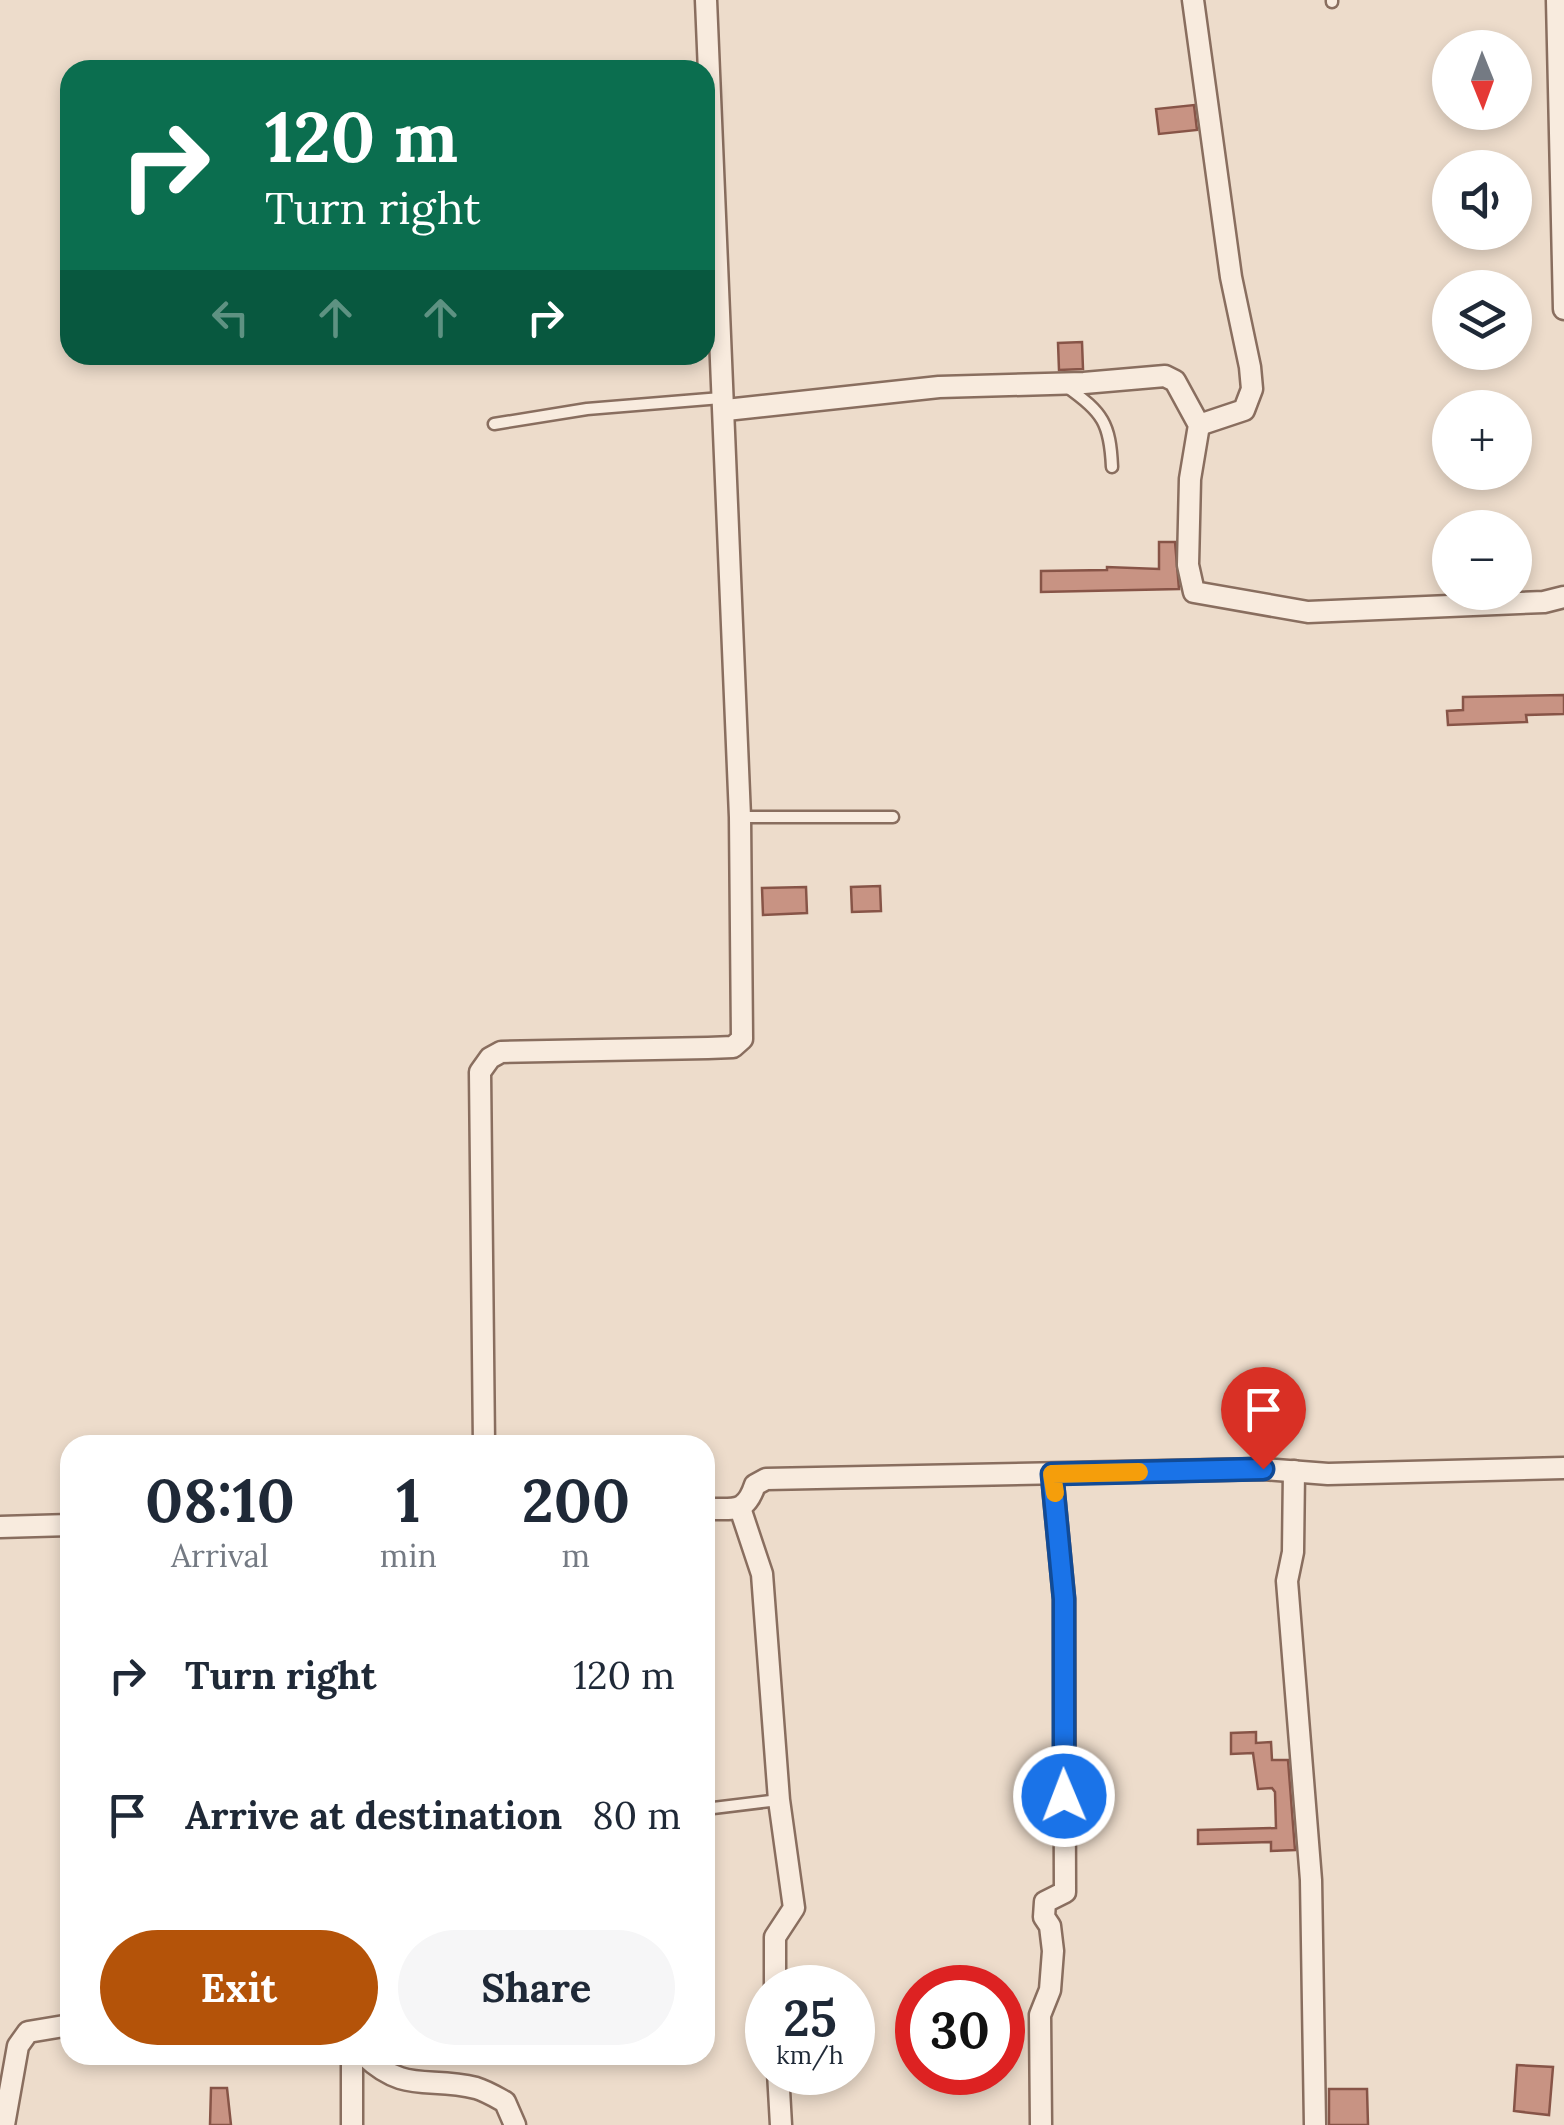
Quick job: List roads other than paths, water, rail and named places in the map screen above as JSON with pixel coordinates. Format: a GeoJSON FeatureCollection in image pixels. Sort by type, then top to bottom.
{"type":"FeatureCollection","features":[{"type":"Feature","properties":{"kind":"street"},"geometry":{"type":"LineString","coordinates":[[706,0],[709,60]]}},
{"type":"Feature","properties":{"kind":"street"},"geometry":{"type":"LineString","coordinates":[[1193,0],[1231,278],[1252,389],[1244,410],[1199,425]]}},
{"type":"Feature","properties":{"kind":"street"},"geometry":{"type":"LineString","coordinates":[[1557,0],[1564,309]]}},
{"type":"Feature","properties":{"kind":"street"},"geometry":{"type":"LineString","coordinates":[[484,1435],[480,1072],[501,1052],[732,1047],[742,1039],[740,817],[715,214]]}},
{"type":"Feature","properties":{"kind":"street"},"geometry":{"type":"LineString","coordinates":[[723,404],[939,387],[1165,376],[1176,381],[1199,425],[1190,479],[1188,564],[1194,592],[1308,612],[1544,602],[1564,597]]}},
{"type":"Feature","properties":{"kind":"street"},"geometry":{"type":"LineString","coordinates":[[715,1507],[748,1499],[766,1479],[1564,1468]]}},
{"type":"Feature","properties":{"kind":"street"},"geometry":{"type":"LineString","coordinates":[[1294,1471],[1293,1552],[1287,1581],[1312,1897],[1315,2125]]}},
{"type":"Feature","properties":{"kind":"street"},"geometry":{"type":"LineString","coordinates":[[1041,2125],[1040,2015],[1050,1990],[1053,1950],[1050,1926],[1044,1917],[1045,1902],[1066,1892],[1064,1599],[1052,1474]]}},
{"type":"Feature","properties":{"kind":"street"},"geometry":{"type":"LineString","coordinates":[[748,1499],[762,1574],[779,1800],[794,1908],[775,1937],[775,1965]]}},
{"type":"Feature","properties":{"kind":"street"},"geometry":{"type":"LineString","coordinates":[[0,1527],[60,1526]]}},
{"type":"Feature","properties":{"kind":"street"},"geometry":{"type":"LineString","coordinates":[[4,2125],[18,2046],[28,2032],[60,2026]]}},
{"type":"Feature","properties":{"kind":"street"},"geometry":{"type":"LineString","coordinates":[[352,2065],[352,2125]]}},
{"type":"Feature","properties":{"kind":"street"},"geometry":{"type":"LineString","coordinates":[[375,2065],[405,2082],[476,2088],[505,2102],[515,2125]]}},
{"type":"Feature","properties":{"kind":"street"},"geometry":{"type":"LineString","coordinates":[[779,2095],[781,2125]]}},
{"type":"Feature","properties":{"kind":"lane"},"geometry":{"type":"LineString","coordinates":[[1052,382],[1068,388],[1099,412],[1110,435],[1112,467]]}},
{"type":"Feature","properties":{"kind":"lane"},"geometry":{"type":"LineString","coordinates":[[494,424],[587,409],[723,404]]}},
{"type":"Feature","properties":{"kind":"lane"},"geometry":{"type":"LineString","coordinates":[[740,817],[893,817]]}},
{"type":"Feature","properties":{"kind":"lane"},"geometry":{"type":"LineString","coordinates":[[715,1808],[779,1800]]}}]}
